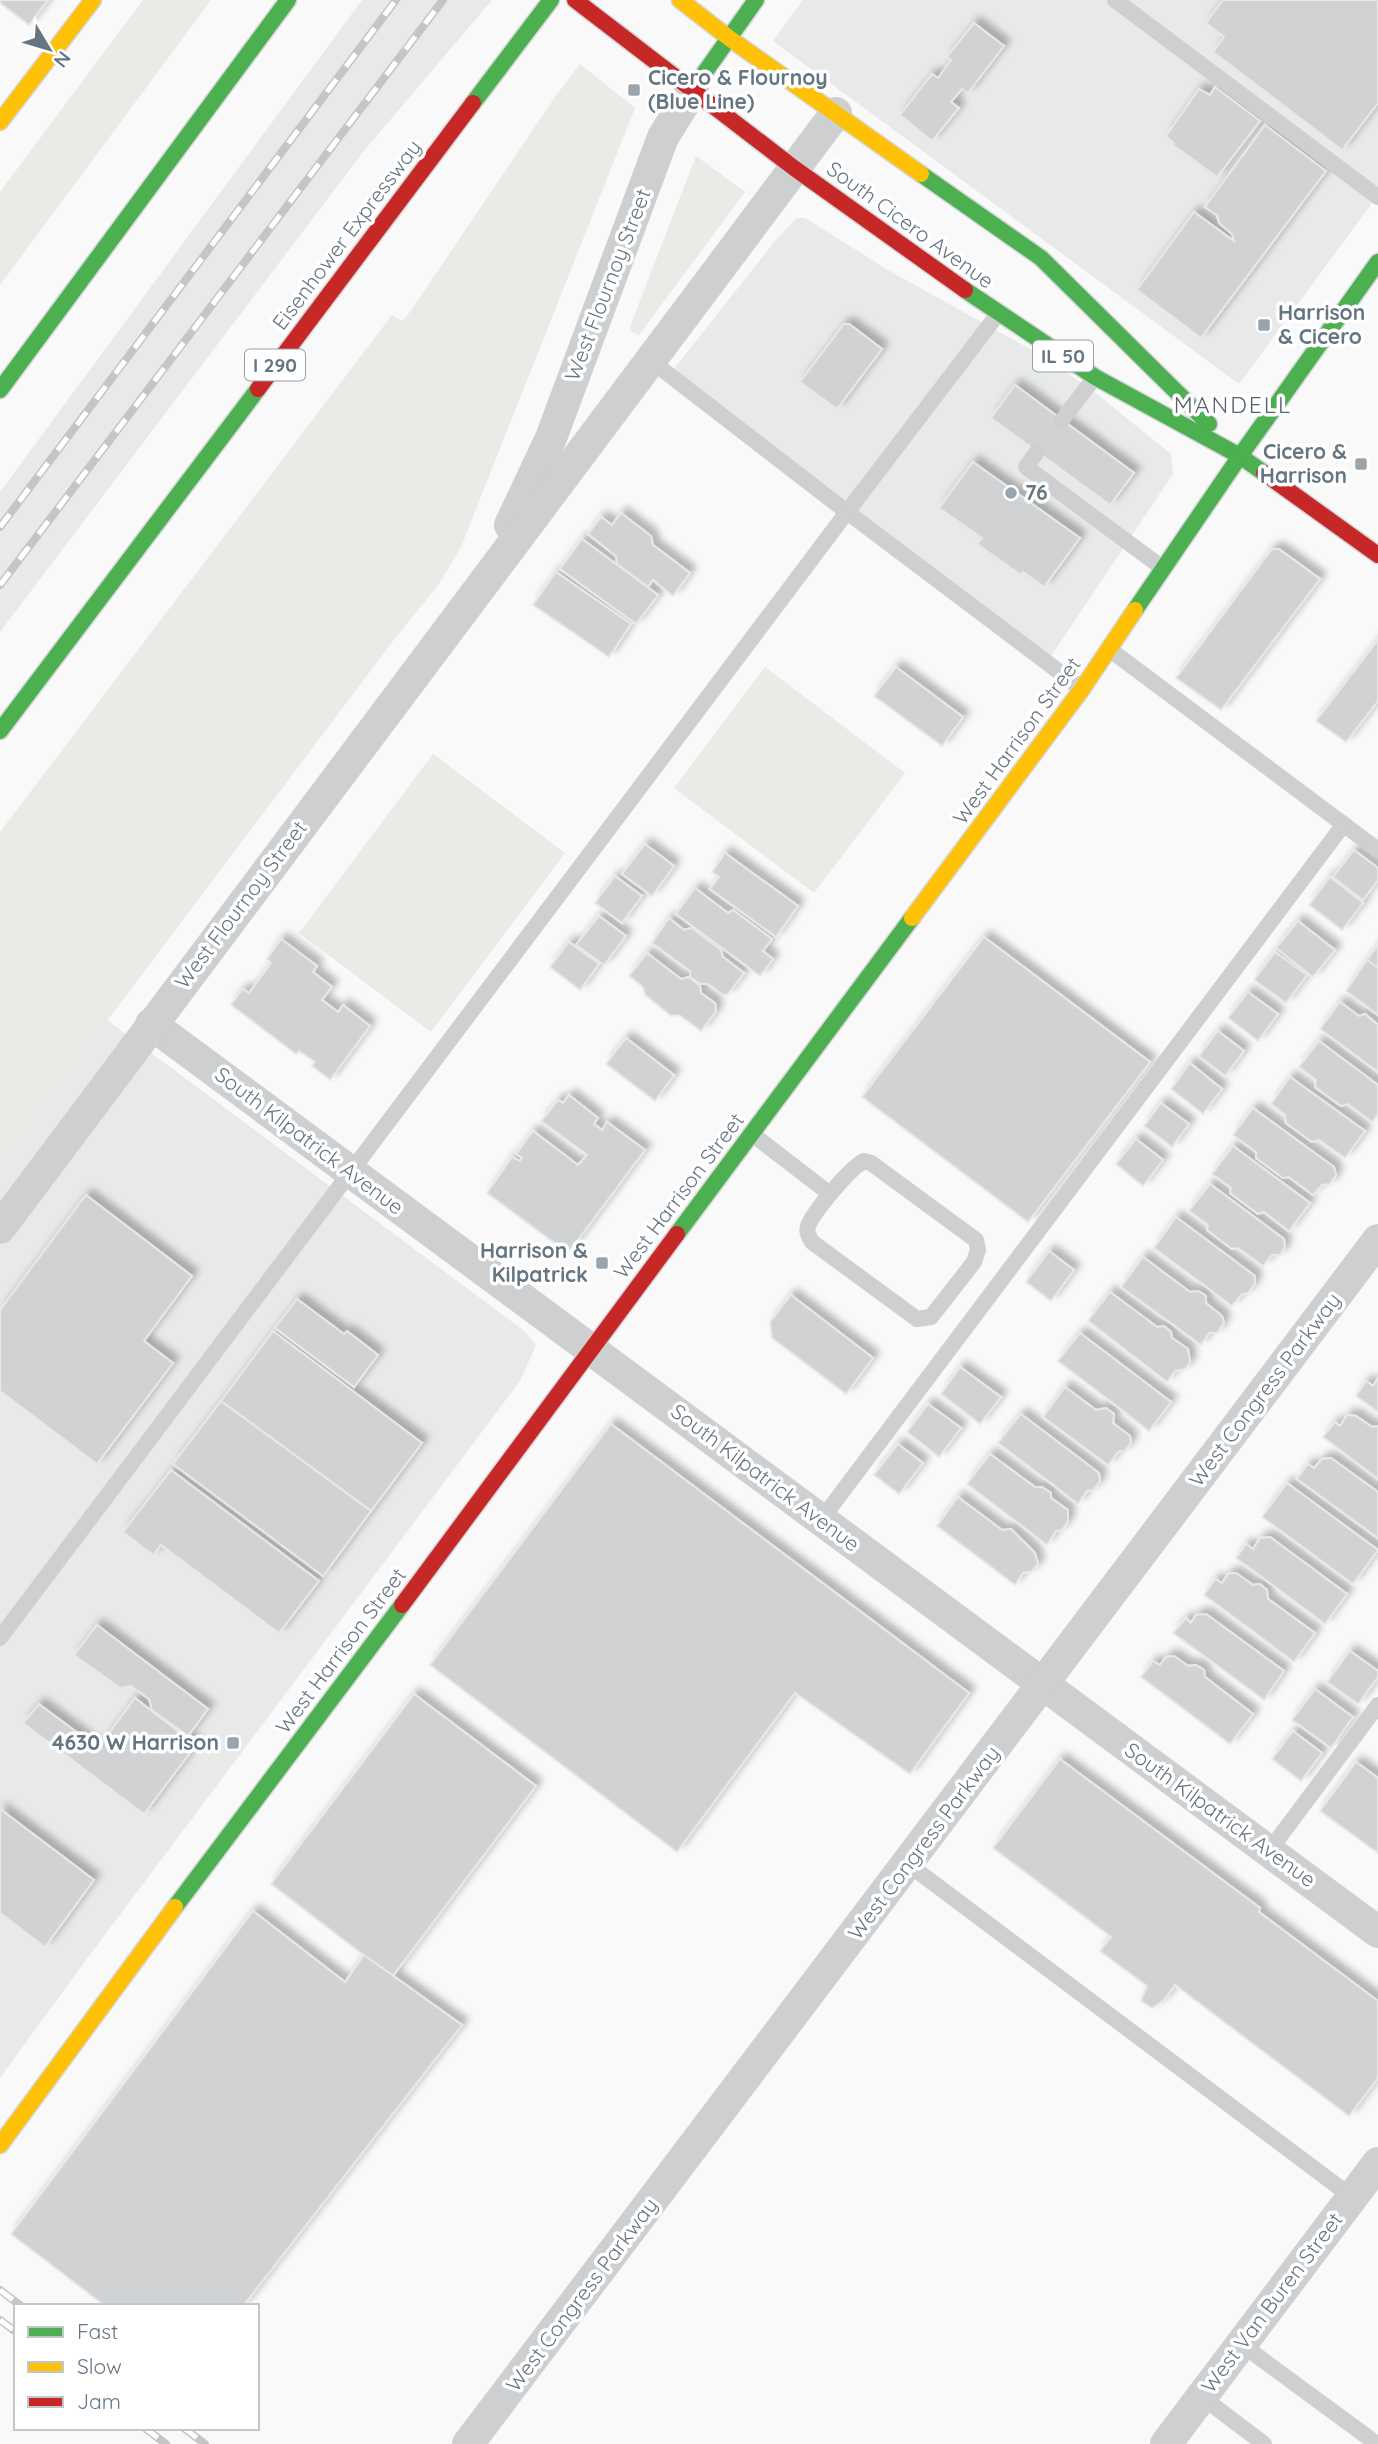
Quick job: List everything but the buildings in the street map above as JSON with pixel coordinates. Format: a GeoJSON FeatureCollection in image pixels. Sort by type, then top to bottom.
{"type":"FeatureCollection","features":[{"type":"Feature","properties":{"kind":"main road"},"geometry":{"type":"LineString","coordinates":[[0,122],[93,0]]}},
{"type":"Feature","properties":{"kind":"main road"},"geometry":{"type":"LineString","coordinates":[[0,390],[288,0]]}},
{"type":"Feature","properties":{"kind":"main road","name":"Eisenhower Expressway"},"geometry":{"type":"LineString","coordinates":[[0,731],[551,0]]}},
{"type":"Feature","properties":{"kind":"main road","name":"South Cicero Avenue"},"geometry":{"type":"LineString","coordinates":[[575,0],[793,168],[998,314],[1095,377],[1240,456],[1378,555]]}},
{"type":"Feature","properties":{"kind":"main road","name":"South Cicero Avenue"},"geometry":{"type":"LineString","coordinates":[[680,0],[729,38],[1041,258],[1240,456]]}},
{"type":"Feature","properties":{"kind":"main road","name":"West Flournoy Street"},"geometry":{"type":"LineString","coordinates":[[693,89],[756,0]]}},
{"type":"Feature","properties":{"kind":"main road","name":"West Harrison Street"},"geometry":{"type":"LineString","coordinates":[[0,2145],[119,1981],[253,1805],[1082,689],[1240,456],[1378,262]]}},
{"type":"Feature","properties":{"kind":"street","name":"West Flournoy Street"},"geometry":{"type":"LineString","coordinates":[[483,583],[551,438],[663,137],[693,89]]}},
{"type":"Feature","properties":{"kind":"street","name":"West Flournoy Street"},"geometry":{"type":"LineString","coordinates":[[0,1228],[836,113]]}},
{"type":"Feature","properties":{"kind":"street","name":"South Kilpatrick Avenue"},"geometry":{"type":"LineString","coordinates":[[151,1024],[1378,1932]]}},
{"type":"Feature","properties":{"kind":"street","name":"West Congress Parkway"},"geometry":{"type":"LineString","coordinates":[[468,2444],[1378,1240]]}},
{"type":"Feature","properties":{"kind":"street","name":"West Van Buren Street"},"geometry":{"type":"LineString","coordinates":[[1166,2444],[1378,2163]]}},
{"type":"Feature","properties":{"kind":"lane"},"geometry":{"type":"LineString","coordinates":[[1115,0],[1378,197]]}},
{"type":"Feature","properties":{"kind":"lane"},"geometry":{"type":"LineString","coordinates":[[0,1638],[998,314]]}},
{"type":"Feature","properties":{"kind":"lane"},"geometry":{"type":"LineString","coordinates":[[650,360],[1082,689]]}},
{"type":"Feature","properties":{"kind":"lane"},"geometry":{"type":"LineString","coordinates":[[1062,420],[1095,377]]}},
{"type":"Feature","properties":{"kind":"lane"},"geometry":{"type":"LineString","coordinates":[[1037,452],[1026,467],[1164,569]]}},
{"type":"Feature","properties":{"kind":"lane"},"geometry":{"type":"LineString","coordinates":[[1109,649],[1378,850]]}},
{"type":"Feature","properties":{"kind":"lane"},"geometry":{"type":"LineString","coordinates":[[821,1520],[1343,824]]}},
{"type":"Feature","properties":{"kind":"lane"},"geometry":{"type":"LineString","coordinates":[[752,1134],[830,1194]]}},
{"type":"Feature","properties":{"kind":"lane"},"geometry":{"type":"LineString","coordinates":[[864,1161],[871,1163],[976,1240],[978,1250],[974,1262],[931,1317],[917,1319],[812,1242],[807,1235],[807,1227],[830,1194],[857,1165],[864,1161]]}},
{"type":"Feature","properties":{"kind":"lane"},"geometry":{"type":"LineString","coordinates":[[1269,1851],[1378,1705]]}},
{"type":"Feature","properties":{"kind":"lane"},"geometry":{"type":"LineString","coordinates":[[908,1864],[1352,2197]]}},
{"type":"Feature","properties":{"kind":"lane"},"geometry":{"type":"LineString","coordinates":[[1241,2344],[1377,2444]]}},
{"type":"Feature","properties":{"kind":"lane"},"geometry":{"type":"LineString","coordinates":[[1202,2397],[1264,2444]]}},
{"type":"Feature","properties":{"kind":"shaded area"},"geometry":{"type":"Polygon","coordinates":[[[143,0],[211,0],[0,285],[0,192],[143,0]]]}},
{"type":"Feature","properties":{"kind":"shaded area"},"geometry":{"type":"Polygon","coordinates":[[[362,0],[492,0],[363,152],[0,632],[0,492],[362,0]]]}},
{"type":"Feature","properties":{"kind":"shaded area"},"geometry":{"type":"Polygon","coordinates":[[[803,0],[1378,0],[1378,195],[1239,384],[773,41],[803,0]]]}},
{"type":"Feature","properties":{"kind":"shaded area"},"geometry":{"type":"Polygon","coordinates":[[[580,64],[635,108],[461,547],[439,584],[393,641],[0,1163],[0,832],[392,315],[402,321],[410,312],[580,64]]]}},
{"type":"Feature","properties":{"kind":"shaded area"},"geometry":{"type":"Polygon","coordinates":[[[696,156],[745,192],[639,335],[630,331],[631,324],[696,156]]]}},
{"type":"Feature","properties":{"kind":"shaded area"},"geometry":{"type":"Polygon","coordinates":[[[797,218],[805,218],[888,270],[1048,359],[1171,454],[1173,474],[1047,662],[669,375],[775,241],[797,218]]]}},
{"type":"Feature","properties":{"kind":"shaded area"},"geometry":{"type":"Polygon","coordinates":[[[765,667],[905,773],[814,893],[674,788],[765,667]]]}},
{"type":"Feature","properties":{"kind":"shaded area"},"geometry":{"type":"Polygon","coordinates":[[[433,754],[565,853],[431,1032],[299,933],[433,754]]]}},
{"type":"Feature","properties":{"kind":"shaded area"},"geometry":{"type":"Polygon","coordinates":[[[107,1020],[523,1330],[536,1345],[520,1381],[0,2078],[0,1163],[107,1020]]]}},
{"type":"Feature","properties":{"kind":"railway"},"geometry":{"type":"LineString","coordinates":[[0,527],[396,0]]}},
{"type":"Feature","properties":{"kind":"railway"},"geometry":{"type":"LineString","coordinates":[[0,585],[443,0]]}},
{"type":"Feature","properties":{"kind":"railway"},"geometry":{"type":"LineString","coordinates":[[0,2290],[18,2304]]}},
{"type":"Feature","properties":{"kind":"railway"},"geometry":{"type":"LineString","coordinates":[[0,2320],[14,2330]]}},
{"type":"Feature","properties":{"kind":"railway"},"geometry":{"type":"LineString","coordinates":[[148,2430],[166,2444]]}},
{"type":"Feature","properties":{"kind":"railway"},"geometry":{"type":"LineString","coordinates":[[187,2430],[205,2444]]}},
{"type":"Feature","properties":{"kind":"traffic: fast"},"geometry":{"type":"LineString","coordinates":[[0,390],[288,0]]}},
{"type":"Feature","properties":{"kind":"traffic: fast"},"geometry":{"type":"LineString","coordinates":[[473,103],[551,0]]}},
{"type":"Feature","properties":{"kind":"traffic: fast"},"geometry":{"type":"LineString","coordinates":[[693,89],[756,0]]}},
{"type":"Feature","properties":{"kind":"traffic: fast"},"geometry":{"type":"LineString","coordinates":[[921,174],[1041,258],[1209,424]]}},
{"type":"Feature","properties":{"kind":"traffic: fast"},"geometry":{"type":"LineString","coordinates":[[1135,610],[1378,262]]}},
{"type":"Feature","properties":{"kind":"traffic: fast"},"geometry":{"type":"LineString","coordinates":[[965,290],[1095,377],[1240,456],[1264,473]]}},
{"type":"Feature","properties":{"kind":"traffic: fast"},"geometry":{"type":"LineString","coordinates":[[0,731],[258,389]]}},
{"type":"Feature","properties":{"kind":"traffic: fast"},"geometry":{"type":"LineString","coordinates":[[677,1234],[912,918]]}},
{"type":"Feature","properties":{"kind":"traffic: fast"},"geometry":{"type":"LineString","coordinates":[[175,1907],[402,1605]]}},
{"type":"Feature","properties":{"kind":"traffic: slow"},"geometry":{"type":"LineString","coordinates":[[0,122],[93,0]]}},
{"type":"Feature","properties":{"kind":"traffic: slow"},"geometry":{"type":"LineString","coordinates":[[680,0],[729,38],[921,174]]}},
{"type":"Feature","properties":{"kind":"traffic: slow"},"geometry":{"type":"LineString","coordinates":[[912,918],[1082,689],[1135,610]]}},
{"type":"Feature","properties":{"kind":"traffic: slow"},"geometry":{"type":"LineString","coordinates":[[0,2145],[175,1907]]}},
{"type":"Feature","properties":{"kind":"traffic: jam"},"geometry":{"type":"LineString","coordinates":[[575,0],[794,168],[965,290]]}},
{"type":"Feature","properties":{"kind":"traffic: jam"},"geometry":{"type":"LineString","coordinates":[[258,389],[473,103]]}},
{"type":"Feature","properties":{"kind":"traffic: jam"},"geometry":{"type":"LineString","coordinates":[[1264,473],[1378,555]]}},
{"type":"Feature","properties":{"kind":"traffic: jam"},"geometry":{"type":"LineString","coordinates":[[402,1605],[677,1234]]}},
{"type":"Feature","properties":{"kind":"place","name":"Cicero & Flournoy (Blue Line)"},"geometry":{"type":"Point","coordinates":[634,90]}},
{"type":"Feature","properties":{"kind":"place","name":"Harrison & Cicero"},"geometry":{"type":"Point","coordinates":[1264,325]}},
{"type":"Feature","properties":{"kind":"place","name":"Cicero & Harrison"},"geometry":{"type":"Point","coordinates":[1361,464]}},
{"type":"Feature","properties":{"kind":"place","name":"76"},"geometry":{"type":"Point","coordinates":[1011,493]}},
{"type":"Feature","properties":{"kind":"place","name":"Harrison & Kilpatrick"},"geometry":{"type":"Point","coordinates":[602,1263]}},
{"type":"Feature","properties":{"kind":"place","name":"4630 W Harrison"},"geometry":{"type":"Point","coordinates":[233,1743]}},
{"type":"Feature","properties":{"kind":"district","name":"MANDELL"},"geometry":{"type":"Point","coordinates":[1233,405]}}]}
